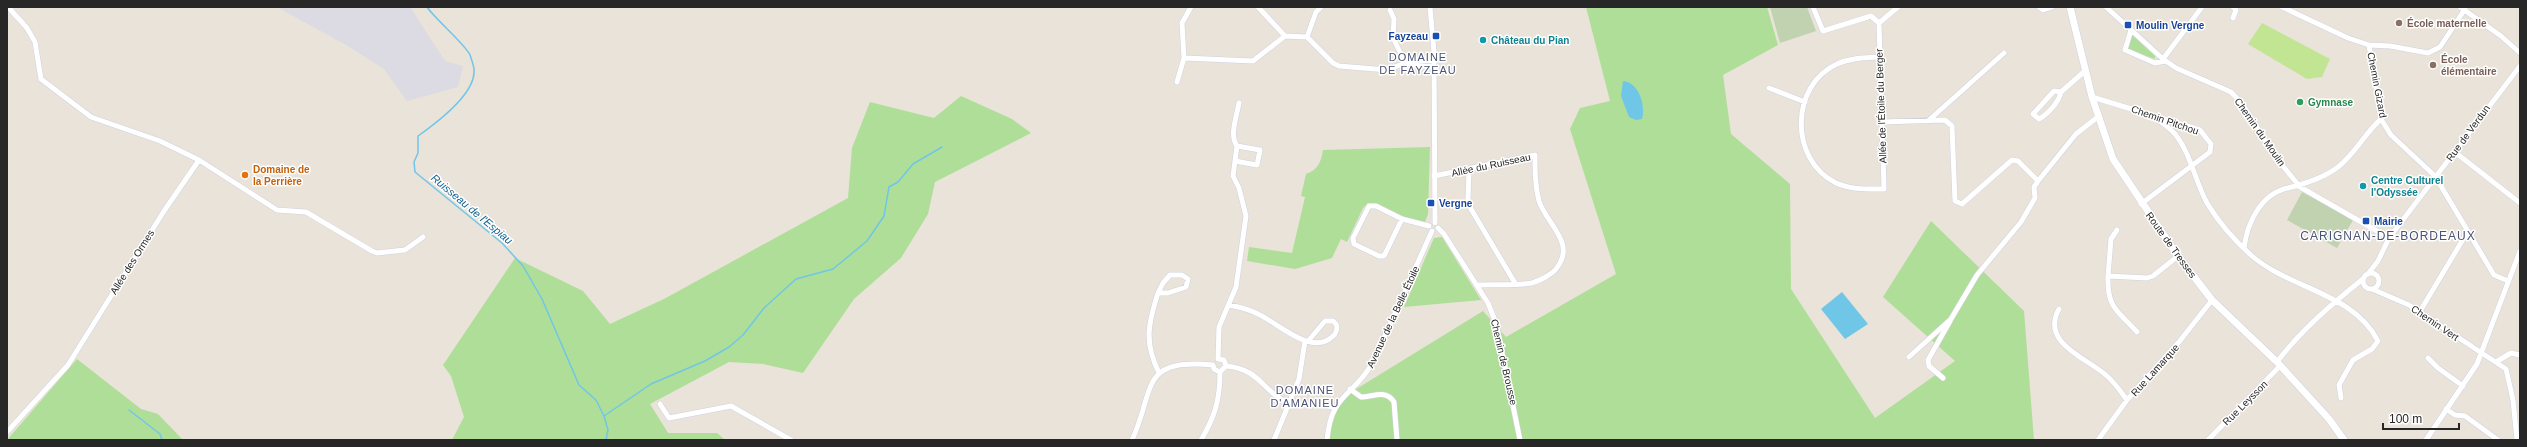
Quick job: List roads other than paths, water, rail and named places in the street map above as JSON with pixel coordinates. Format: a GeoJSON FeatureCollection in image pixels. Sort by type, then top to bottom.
{"type":"FeatureCollection","features":[{"type":"Feature","properties":{"kind":"street"},"geometry":{"type":"LineString","coordinates":[[8,7],[27,28],[35,42],[39,75],[47,84],[91,118],[160,141],[199,160],[277,210],[306,212],[377,253],[405,250],[423,237]]}},
{"type":"Feature","properties":{"kind":"street"},"geometry":{"type":"LineString","coordinates":[[1177,82],[1184,58],[1182,22],[1191,7]]}},
{"type":"Feature","properties":{"kind":"street"},"geometry":{"type":"LineString","coordinates":[[1258,7],[1285,36]]}},
{"type":"Feature","properties":{"kind":"street"},"geometry":{"type":"LineString","coordinates":[[1307,37],[1316,12],[1321,7]]}},
{"type":"Feature","properties":{"kind":"street"},"geometry":{"type":"LineString","coordinates":[[1430,7],[1434,61],[1435,223],[1431,228]]}},
{"type":"Feature","properties":{"kind":"street"},"geometry":{"type":"LineString","coordinates":[[1813,7],[1823,31],[1871,16],[1879,23],[1898,7]]}},
{"type":"Feature","properties":{"kind":"street"},"geometry":{"type":"LineString","coordinates":[[2039,7],[2043,10],[2052,7]]}},
{"type":"Feature","properties":{"kind":"street","name":"Route de Tresses"},"geometry":{"type":"LineString","coordinates":[[2070,7],[2092,97],[2113,159],[2141,204],[2212,300],[2279,364],[2329,419],[2344,440]]}},
{"type":"Feature","properties":{"kind":"street","name":"Chemin du Moulin"},"geometry":{"type":"LineString","coordinates":[[2106,7],[2164,60],[2176,68],[2231,92],[2243,105],[2274,154],[2300,187],[2389,238]]}},
{"type":"Feature","properties":{"kind":"street"},"geometry":{"type":"LineString","coordinates":[[2164,60],[2202,7]]}},
{"type":"Feature","properties":{"kind":"street"},"geometry":{"type":"LineString","coordinates":[[2233,7],[2236,10],[2233,18]]}},
{"type":"Feature","properties":{"kind":"street"},"geometry":{"type":"LineString","coordinates":[[2282,7],[2348,38],[2369,45],[2390,46],[2428,53],[2440,47],[2462,8],[2501,36],[2520,53]]}},
{"type":"Feature","properties":{"kind":"street"},"geometry":{"type":"LineString","coordinates":[[1390,10],[1394,19],[1393,38],[1405,62],[1412,65],[1433,67]]}},
{"type":"Feature","properties":{"kind":"street","name":"Allée de l'Étoile du Berger"},"geometry":{"type":"LineString","coordinates":[[1804,102],[1801,112],[1801,132],[1806,150],[1819,170],[1835,182],[1855,189],[1884,189],[1879,23]]}},
{"type":"Feature","properties":{"kind":"street","name":"Chemin du Moulin"},"geometry":{"type":"LineString","coordinates":[[2131,30],[2125,50],[2155,63],[2164,60]]}},
{"type":"Feature","properties":{"kind":"street"},"geometry":{"type":"LineString","coordinates":[[1184,58],[1253,61],[1285,36],[1307,37],[1333,63],[1339,66],[1391,70],[1405,62],[1413,60],[1434,61]]}},
{"type":"Feature","properties":{"kind":"street","name":"Chemin Gizard"},"geometry":{"type":"LineString","coordinates":[[2369,45],[2381,119],[2391,135],[2435,176],[2494,276],[2508,281]]}},
{"type":"Feature","properties":{"kind":"street"},"geometry":{"type":"LineString","coordinates":[[1928,121],[2004,53]]}},
{"type":"Feature","properties":{"kind":"street"},"geometry":{"type":"LineString","coordinates":[[1769,88],[1804,102],[1808,91],[1821,74],[1836,64],[1852,59],[1879,57]]}},
{"type":"Feature","properties":{"kind":"street","name":"Rue de Verdun"},"geometry":{"type":"LineString","coordinates":[[2368,274],[2378,261],[2389,238],[2435,176],[2456,153],[2485,110],[2520,66]]}},
{"type":"Feature","properties":{"kind":"street"},"geometry":{"type":"LineString","coordinates":[[2061,92],[2054,91],[2034,114],[2038,119],[2060,99],[2061,92],[2086,70]]}},
{"type":"Feature","properties":{"kind":"street","name":"Chemin Pitchou"},"geometry":{"type":"LineString","coordinates":[[2092,97],[2200,130],[2211,144],[2210,152],[2141,204]]}},
{"type":"Feature","properties":{"kind":"street"},"geometry":{"type":"LineString","coordinates":[[1213,365],[1218,359],[1219,327],[1229,304],[1240,268],[1246,216],[1239,188],[1233,176],[1237,146],[1234,143],[1234,132],[1239,103]]}},
{"type":"Feature","properties":{"kind":"street"},"geometry":{"type":"LineString","coordinates":[[2152,115],[2174,134],[2184,148],[2207,202],[2226,230],[2244,248],[2277,273],[2337,299],[2373,332],[2378,341],[2372,349],[2353,360],[2339,385],[2341,398]]}},
{"type":"Feature","properties":{"kind":"street"},"geometry":{"type":"LineString","coordinates":[[1943,378],[1929,366],[1928,360],[1977,275],[2021,222],[2035,198],[2034,187],[2038,180],[2076,134],[2099,116]]}},
{"type":"Feature","properties":{"kind":"street"},"geometry":{"type":"LineString","coordinates":[[2244,248],[2247,229],[2255,214],[2265,201],[2286,188],[2300,187],[2338,167],[2381,119]]}},
{"type":"Feature","properties":{"kind":"street"},"geometry":{"type":"LineString","coordinates":[[1882,122],[1945,120],[1952,126],[1954,201],[1962,204],[2012,160],[2018,161],[2038,180]]}},
{"type":"Feature","properties":{"kind":"street"},"geometry":{"type":"LineString","coordinates":[[1235,161],[1257,165],[1260,150],[1237,146]]}},
{"type":"Feature","properties":{"kind":"street"},"geometry":{"type":"LineString","coordinates":[[2456,153],[2520,203]]}},
{"type":"Feature","properties":{"kind":"street","name":"Allée du Ruisseau"},"geometry":{"type":"LineString","coordinates":[[1434,176],[1469,170],[1535,155],[1536,190],[1544,213],[1561,237],[1565,251],[1561,263],[1554,272],[1533,283],[1477,285]]}},
{"type":"Feature","properties":{"kind":"street","name":"Allée des Ormes"},"geometry":{"type":"LineString","coordinates":[[7,432],[68,365],[164,211],[199,160]]}},
{"type":"Feature","properties":{"kind":"street"},"geometry":{"type":"LineString","coordinates":[[1469,170],[1468,199],[1471,209],[1515,284]]}},
{"type":"Feature","properties":{"kind":"street"},"geometry":{"type":"LineString","coordinates":[[1402,220],[1384,256],[1379,256],[1354,244],[1353,238],[1369,206],[1376,206],[1402,220],[1431,228],[1438,228]]}},
{"type":"Feature","properties":{"kind":"street","name":"Chemin de Brousse"},"geometry":{"type":"LineString","coordinates":[[1435,223],[1444,234],[1488,303],[1496,323],[1520,440]]}},
{"type":"Feature","properties":{"kind":"street","name":"Avenue de la Belle Étoile"},"geometry":{"type":"LineString","coordinates":[[1327,440],[1334,408],[1365,374],[1373,362],[1431,228]]}},
{"type":"Feature","properties":{"kind":"street"},"geometry":{"type":"LineString","coordinates":[[2117,230],[2111,240],[2107,294],[2111,304],[2137,332]]}},
{"type":"Feature","properties":{"kind":"street"},"geometry":{"type":"LineString","coordinates":[[2420,313],[2468,231]]}},
{"type":"Feature","properties":{"kind":"street"},"geometry":{"type":"LineString","coordinates":[[2427,440],[2477,364],[2520,251]]}},
{"type":"Feature","properties":{"kind":"street"},"geometry":{"type":"LineString","coordinates":[[2108,276],[2147,278],[2153,276],[2178,256]]}},
{"type":"Feature","properties":{"kind":"street","name":"Rue de Verdun"},"geometry":{"type":"LineString","coordinates":[[2378,261],[2378,279]]}},
{"type":"Feature","properties":{"kind":"street"},"geometry":{"type":"LineString","coordinates":[[1158,293],[1183,289],[1186,287],[1188,280],[1182,274],[1170,276],[1163,283],[1158,293],[1148,329],[1150,350],[1159,372]]}},
{"type":"Feature","properties":{"kind":"street"},"geometry":{"type":"LineString","coordinates":[[2279,364],[2287,349],[2337,299],[2368,274],[2374,274],[2387,295]]}},
{"type":"Feature","properties":{"kind":"street"},"geometry":{"type":"LineString","coordinates":[[2364,278],[2369,288]]}},
{"type":"Feature","properties":{"kind":"street"},"geometry":{"type":"LineString","coordinates":[[2352,288],[2376,287],[2378,279]]}},
{"type":"Feature","properties":{"kind":"street","name":"Chemin Vert"},"geometry":{"type":"LineString","coordinates":[[2369,288],[2409,305],[2506,369],[2508,374],[2517,440]]}},
{"type":"Feature","properties":{"kind":"street","name":"Rue Lamarque"},"geometry":{"type":"LineString","coordinates":[[2098,440],[2127,400],[2179,342],[2212,300]]}},
{"type":"Feature","properties":{"kind":"street"},"geometry":{"type":"LineString","coordinates":[[1229,304],[1259,314],[1307,340],[1319,343],[1326,341],[1336,332],[1336,324],[1333,320],[1325,321],[1307,340],[1299,379],[1274,440]]}},
{"type":"Feature","properties":{"kind":"street"},"geometry":{"type":"LineString","coordinates":[[2059,309],[2054,318],[2057,335],[2068,349],[2108,377],[2127,400]]}},
{"type":"Feature","properties":{"kind":"street"},"geometry":{"type":"LineString","coordinates":[[1909,357],[1951,319]]}},
{"type":"Feature","properties":{"kind":"street"},"geometry":{"type":"LineString","coordinates":[[2496,362],[2511,353],[2520,355]]}},
{"type":"Feature","properties":{"kind":"street"},"geometry":{"type":"LineString","coordinates":[[2428,358],[2438,368],[2463,386]]}},
{"type":"Feature","properties":{"kind":"street"},"geometry":{"type":"LineString","coordinates":[[1218,359],[1224,360],[1226,366]]}},
{"type":"Feature","properties":{"kind":"street"},"geometry":{"type":"LineString","coordinates":[[1132,440],[1148,388],[1159,372],[1171,367],[1194,363],[1213,365]]}},
{"type":"Feature","properties":{"kind":"street","name":"Rue Leysson"},"geometry":{"type":"LineString","coordinates":[[2208,440],[2279,364]]}},
{"type":"Feature","properties":{"kind":"street"},"geometry":{"type":"LineString","coordinates":[[1213,365],[1216,371],[1220,372]]}},
{"type":"Feature","properties":{"kind":"street"},"geometry":{"type":"LineString","coordinates":[[1226,366],[1251,372],[1278,398],[1290,403],[1301,406],[1322,404],[1334,408]]}},
{"type":"Feature","properties":{"kind":"street"},"geometry":{"type":"LineString","coordinates":[[1201,440],[1213,421],[1218,406],[1220,372],[1226,366]]}},
{"type":"Feature","properties":{"kind":"street"},"geometry":{"type":"LineString","coordinates":[[1350,389],[1361,397],[1383,394],[1391,397],[1394,402],[1397,440]]}},
{"type":"Feature","properties":{"kind":"street"},"geometry":{"type":"LineString","coordinates":[[660,404],[669,418],[731,406],[790,440]]}},
{"type":"Feature","properties":{"kind":"street"},"geometry":{"type":"LineString","coordinates":[[2446,409],[2454,415],[2465,416],[2498,440]]}},
{"type":"Feature","properties":{"kind":"water"},"geometry":{"type":"Polygon","coordinates":[[[1623,81],[1629,82],[1637,90],[1640,96],[1643,108],[1642,119],[1636,120],[1629,117],[1621,96],[1623,81]]]}},
{"type":"Feature","properties":{"kind":"water"},"geometry":{"type":"Polygon","coordinates":[[[1842,292],[1868,324],[1845,339],[1821,309],[1842,292]]]}},
{"type":"Feature","properties":{"kind":"waterway","name":"Ruisseau de l'Espiau"},"geometry":{"type":"LineString","coordinates":[[427,7],[470,55],[474,70],[473,79],[462,98],[444,116],[418,136],[418,153],[414,162],[415,172],[502,243],[523,266],[542,299],[579,385],[596,400],[604,416],[608,430],[606,440]]}},
{"type":"Feature","properties":{"kind":"waterway"},"geometry":{"type":"LineString","coordinates":[[604,416],[651,384],[705,361],[729,347],[743,335],[764,308],[796,279],[833,269],[867,241],[884,216],[889,187],[898,182],[913,164],[942,147]]}},
{"type":"Feature","properties":{"kind":"waterway"},"geometry":{"type":"LineString","coordinates":[[129,410],[160,434],[162,440]]}},
{"type":"Feature","properties":{"kind":"place","name":"École maternelle"},"geometry":{"type":"Point","coordinates":[2399,23]}},
{"type":"Feature","properties":{"kind":"place","name":"Moulin Vergne"},"geometry":{"type":"Point","coordinates":[2128,25]}},
{"type":"Feature","properties":{"kind":"place","name":"Fayzeau"},"geometry":{"type":"Point","coordinates":[1436,36]}},
{"type":"Feature","properties":{"kind":"place","name":"Château du Pian"},"geometry":{"type":"Point","coordinates":[1483,40]}},
{"type":"Feature","properties":{"kind":"place","name":"École élémentaire"},"geometry":{"type":"Point","coordinates":[2433,65]}},
{"type":"Feature","properties":{"kind":"place","name":"Gymnase"},"geometry":{"type":"Point","coordinates":[2300,102]}},
{"type":"Feature","properties":{"kind":"place","name":"Domaine de la Perrière"},"geometry":{"type":"Point","coordinates":[245,175]}},
{"type":"Feature","properties":{"kind":"place","name":"Centre Culturel l'Odyssée"},"geometry":{"type":"Point","coordinates":[2363,186]}},
{"type":"Feature","properties":{"kind":"place","name":"Vergne"},"geometry":{"type":"Point","coordinates":[1431,203]}},
{"type":"Feature","properties":{"kind":"place","name":"Mairie"},"geometry":{"type":"Point","coordinates":[2366,221]}},
{"type":"Feature","properties":{"kind":"district","name":"DOMAINE DE FAYZEAU"},"geometry":{"type":"Point","coordinates":[1418,63]}},
{"type":"Feature","properties":{"kind":"district","name":"CARIGNAN-DE-BORDEAUX"},"geometry":{"type":"Point","coordinates":[2388,236]}},
{"type":"Feature","properties":{"kind":"district","name":"DOMAINE D'AMANIEU"},"geometry":{"type":"Point","coordinates":[1305,396]}}]}
